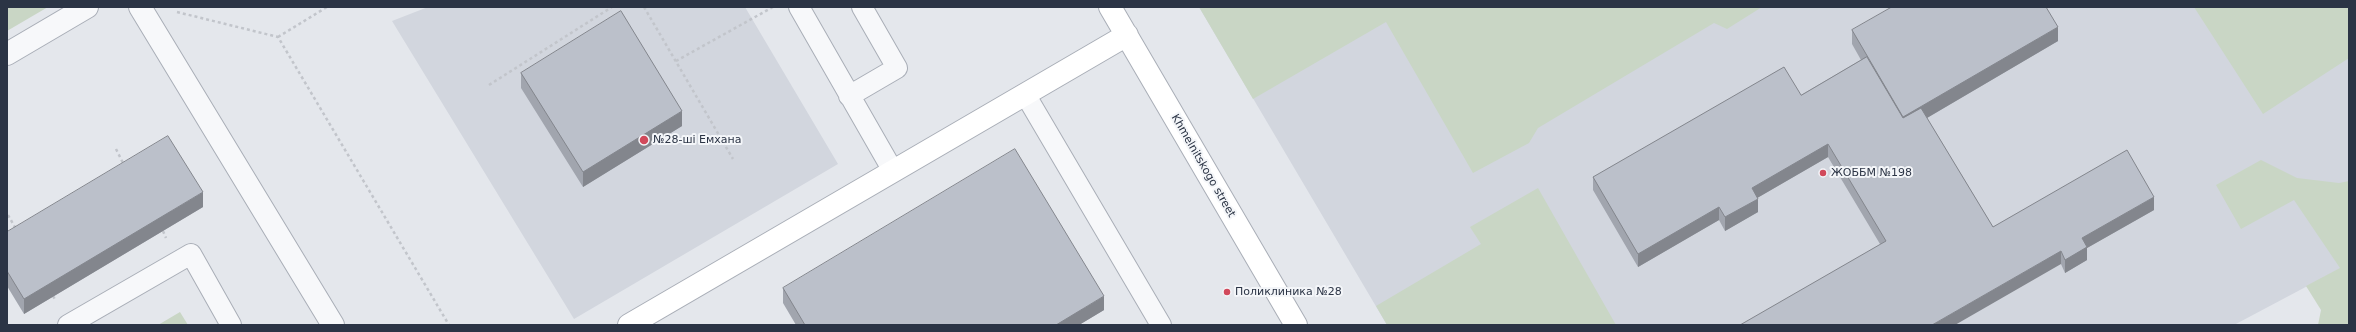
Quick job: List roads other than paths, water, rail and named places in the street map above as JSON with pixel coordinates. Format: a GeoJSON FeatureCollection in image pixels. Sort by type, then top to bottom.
{"type":"FeatureCollection","features":[{"type":"Feature","properties":{"kind":"street"},"geometry":{"type":"LineString","coordinates":[[7,54],[87,7]]}},
{"type":"Feature","properties":{"kind":"street"},"geometry":{"type":"LineString","coordinates":[[140,7],[333,325]]}},
{"type":"Feature","properties":{"kind":"street","name":"Khmelnitskogo street"},"geometry":{"type":"LineString","coordinates":[[1110,7],[1296,325]]}},
{"type":"Feature","properties":{"kind":"street"},"geometry":{"type":"LineString","coordinates":[[631,325],[1127,35]]}},
{"type":"Feature","properties":{"kind":"lane"},"geometry":{"type":"LineString","coordinates":[[799,7],[893,171]]}},
{"type":"Feature","properties":{"kind":"lane"},"geometry":{"type":"LineString","coordinates":[[849,96],[897,68],[862,7]]}},
{"type":"Feature","properties":{"kind":"lane"},"geometry":{"type":"LineString","coordinates":[[1025,94],[1161,325]]}},
{"type":"Feature","properties":{"kind":"lane"},"geometry":{"type":"LineString","coordinates":[[68,325],[191,254],[231,325]]}},
{"type":"Feature","properties":{"kind":"place","name":"№28-ші Емхана"},"geometry":{"type":"Point","coordinates":[644,140]}},
{"type":"Feature","properties":{"kind":"place","name":"ЖОББМ №198"},"geometry":{"type":"Point","coordinates":[1823,173]}},
{"type":"Feature","properties":{"kind":"place","name":"Поликлиника №28"},"geometry":{"type":"Point","coordinates":[1227,292]}}]}
